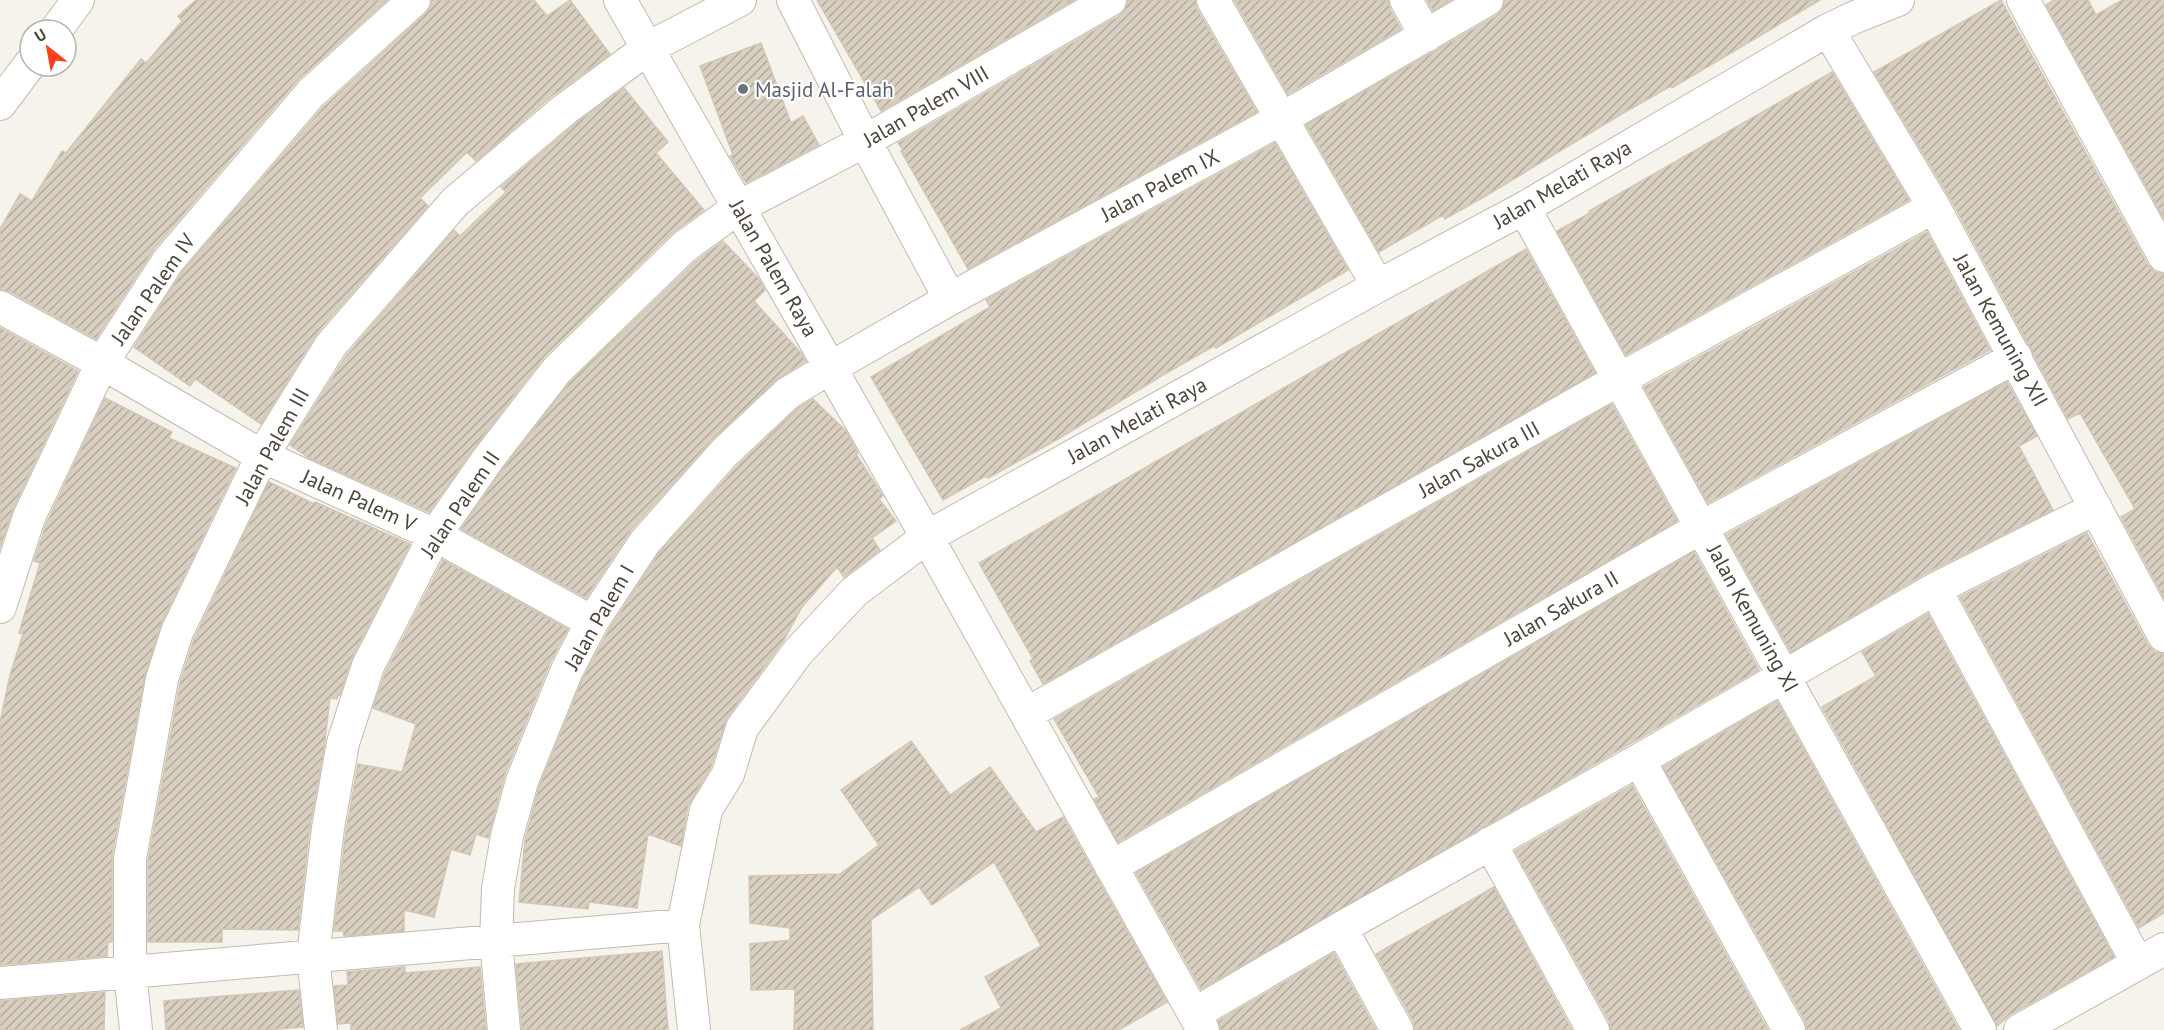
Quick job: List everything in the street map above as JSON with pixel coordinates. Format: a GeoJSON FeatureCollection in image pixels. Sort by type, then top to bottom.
{"type":"FeatureCollection","features":[{"type":"Feature","properties":{"kind":"street"},"geometry":{"type":"LineString","coordinates":[[65,18],[78,0]]}},
{"type":"Feature","properties":{"kind":"street","name":"Jalan Palem IV"},"geometry":{"type":"LineString","coordinates":[[0,607],[29,517],[102,363],[168,261],[311,93],[414,0]]}},
{"type":"Feature","properties":{"kind":"street","name":"Jalan Palem Raya"},"geometry":{"type":"LineString","coordinates":[[620,0],[927,537],[1198,1022]]}},
{"type":"Feature","properties":{"kind":"street","name":"Jalan Palem III"},"geometry":{"type":"LineString","coordinates":[[136,1030],[130,972],[130,859],[162,679],[177,632],[262,456],[331,345],[455,202],[564,111],[648,48],[740,0]]}},
{"type":"Feature","properties":{"kind":"street"},"geometry":{"type":"LineString","coordinates":[[793,0],[865,141],[950,299]]}},
{"type":"Feature","properties":{"kind":"street","name":"Jalan Palem VIII"},"geometry":{"type":"LineString","coordinates":[[739,207],[865,141],[1110,0]]}},
{"type":"Feature","properties":{"kind":"street"},"geometry":{"type":"LineString","coordinates":[[1213,0],[1378,286]]}},
{"type":"Feature","properties":{"kind":"street"},"geometry":{"type":"LineString","coordinates":[[1406,0],[1426,36]]}},
{"type":"Feature","properties":{"kind":"street","name":"Jalan Palem IX"},"geometry":{"type":"LineString","coordinates":[[830,368],[950,299],[1283,118],[1487,0]]}},
{"type":"Feature","properties":{"kind":"street","name":"Jalan Melati Raya"},"geometry":{"type":"LineString","coordinates":[[694,1030],[683,925],[706,810],[728,774],[742,728],[798,652],[854,592],[927,537],[1378,286],[1524,208],[1841,16],[1898,0]]}},
{"type":"Feature","properties":{"kind":"street"},"geometry":{"type":"LineString","coordinates":[[2023,0],[2164,256]]}},
{"type":"Feature","properties":{"kind":"street","name":"Jalan Kemuning XII"},"geometry":{"type":"LineString","coordinates":[[1841,16],[1934,207],[2164,636]]}},
{"type":"Feature","properties":{"kind":"street"},"geometry":{"type":"LineString","coordinates":[[0,104],[20,78]]}},
{"type":"Feature","properties":{"kind":"street","name":"Jalan Palem II"},"geometry":{"type":"LineString","coordinates":[[321,1030],[313,956],[328,828],[343,743],[368,666],[435,535],[488,459],[557,370],[684,247],[739,207]]}},
{"type":"Feature","properties":{"kind":"street","name":"Jalan Sakura III"},"geometry":{"type":"LineString","coordinates":[[1026,714],[1620,379],[1934,207]]}},
{"type":"Feature","properties":{"kind":"street","name":"Jalan Kemuning XI"},"geometry":{"type":"LineString","coordinates":[[1524,208],[1980,1030]]}},
{"type":"Feature","properties":{"kind":"street","name":"Jalan Palem V"},"geometry":{"type":"LineString","coordinates":[[0,307],[262,456],[435,535],[592,622]]}},
{"type":"Feature","properties":{"kind":"street","name":"Jalan Sakura II"},"geometry":{"type":"LineString","coordinates":[[1111,867],[1702,527],[2016,357]]}},
{"type":"Feature","properties":{"kind":"street","name":"Jalan Palem I"},"geometry":{"type":"LineString","coordinates":[[504,1030],[495,941],[498,889],[507,836],[522,782],[567,670],[592,622],[645,542],[724,453],[788,393],[830,368]]}},
{"type":"Feature","properties":{"kind":"street"},"geometry":{"type":"LineString","coordinates":[[1198,1022],[1341,928],[1935,589],[2096,508]]}},
{"type":"Feature","properties":{"kind":"street"},"geometry":{"type":"LineString","coordinates":[[1935,589],[2151,956],[2039,1025]]}},
{"type":"Feature","properties":{"kind":"street"},"geometry":{"type":"LineString","coordinates":[[1639,760],[1789,1030]]}},
{"type":"Feature","properties":{"kind":"street"},"geometry":{"type":"LineString","coordinates":[[1490,843],[1593,1030]]}},
{"type":"Feature","properties":{"kind":"street"},"geometry":{"type":"LineString","coordinates":[[0,983],[683,925]]}},
{"type":"Feature","properties":{"kind":"street"},"geometry":{"type":"LineString","coordinates":[[1341,928],[1397,1030]]}},
{"type":"Feature","properties":{"kind":"building"},"geometry":{"type":"Polygon","coordinates":[[[196,0],[387,0],[297,81],[154,249],[96,339],[9,291],[0,289],[0,229],[20,194],[32,201],[62,151],[66,153],[141,59],[146,63],[182,21],[178,16],[196,0]]]}},
{"type":"Feature","properties":{"kind":"building"},"geometry":{"type":"Polygon","coordinates":[[[431,0],[534,0],[547,16],[570,0],[610,54],[552,96],[476,161],[467,152],[420,198],[428,206],[317,333],[261,424],[195,379],[190,386],[134,347],[182,272],[324,106],[426,13],[431,6],[431,0]]]}},
{"type":"Feature","properties":{"kind":"building"},"geometry":{"type":"Polygon","coordinates":[[[817,0],[1074,0],[881,111],[817,0]]]}},
{"type":"Feature","properties":{"kind":"building"},"geometry":{"type":"Polygon","coordinates":[[[1128,0],[1195,0],[1197,9],[1257,112],[968,269],[898,143],[1119,16],[1128,0]]]}},
{"type":"Feature","properties":{"kind":"building"},"geometry":{"type":"Polygon","coordinates":[[[1234,0],[1388,0],[1390,9],[1401,29],[1288,94],[1234,0]]]}},
{"type":"Feature","properties":{"kind":"building"},"geometry":{"type":"Polygon","coordinates":[[[1427,0],[1451,0],[1433,11],[1427,0]]]}},
{"type":"Feature","properties":{"kind":"building"},"geometry":{"type":"Polygon","coordinates":[[[1505,0],[1820,0],[1672,88],[1671,86],[1625,112],[1482,198],[1445,219],[1443,215],[1379,252],[1306,125],[1496,16],[1503,8],[1505,0]]]}},
{"type":"Feature","properties":{"kind":"building"},"geometry":{"type":"Polygon","coordinates":[[[2001,0],[2148,265],[2155,272],[2164,274],[2164,598],[2121,517],[2135,509],[2080,413],[2068,419],[1950,198],[1874,72],[2001,0]]]}},
{"type":"Feature","properties":{"kind":"building"},"geometry":{"type":"Polygon","coordinates":[[[2054,0],[2088,0],[2096,15],[2122,0],[2164,0],[2164,219],[2046,5],[2054,0]]]}},
{"type":"Feature","properties":{"kind":"building"},"geometry":{"type":"Polygon","coordinates":[[[761,43],[791,123],[803,116],[819,145],[746,183],[730,156],[733,155],[700,66],[761,43]]]}},
{"type":"Feature","properties":{"kind":"building"},"geometry":{"type":"Polygon","coordinates":[[[1832,72],[1909,200],[1626,355],[1557,231],[1832,72]]]}},
{"type":"Feature","properties":{"kind":"building"},"geometry":{"type":"Polygon","coordinates":[[[624,88],[668,142],[656,153],[704,210],[671,234],[544,357],[474,448],[429,512],[309,458],[290,445],[346,356],[454,230],[460,236],[506,192],[501,187],[575,124],[624,88]]]}},
{"type":"Feature","properties":{"kind":"building"},"geometry":{"type":"Polygon","coordinates":[[[1275,143],[1348,270],[1216,348],[1214,346],[1168,372],[1058,439],[943,500],[871,377],[990,307],[986,300],[1275,143]]]}},
{"type":"Feature","properties":{"kind":"building"},"geometry":{"type":"Polygon","coordinates":[[[1927,232],[1990,350],[1708,503],[1644,387],[1927,232]]]}},
{"type":"Feature","properties":{"kind":"building"},"geometry":{"type":"Polygon","coordinates":[[[723,241],[759,279],[765,290],[754,301],[806,361],[776,380],[711,441],[631,530],[586,598],[461,529],[502,470],[570,382],[696,261],[723,241]]]}},
{"type":"Feature","properties":{"kind":"building"},"geometry":{"type":"Polygon","coordinates":[[[1526,249],[1595,373],[1043,684],[1030,661],[1033,659],[979,563],[1526,249]]]}},
{"type":"Feature","properties":{"kind":"building"},"geometry":{"type":"Polygon","coordinates":[[[0,328],[78,371],[13,509],[0,548],[0,328]]]}},
{"type":"Feature","properties":{"kind":"building"},"geometry":{"type":"Polygon","coordinates":[[[2007,382],[2037,436],[2019,446],[2053,510],[1926,573],[1791,652],[1726,535],[2007,382]]]}},
{"type":"Feature","properties":{"kind":"building"},"geometry":{"type":"Polygon","coordinates":[[[105,398],[172,432],[169,438],[236,468],[161,624],[145,674],[112,856],[112,942],[108,942],[107,956],[0,965],[0,722],[10,675],[23,634],[19,633],[40,563],[34,561],[46,524],[105,398]]]}},
{"type":"Feature","properties":{"kind":"building"},"geometry":{"type":"Polygon","coordinates":[[[813,399],[846,431],[858,453],[856,454],[883,496],[879,499],[896,521],[872,538],[880,550],[844,577],[837,567],[802,607],[784,640],[727,718],[711,767],[688,806],[681,846],[648,834],[637,908],[589,902],[588,909],[519,902],[525,840],[539,787],[583,678],[608,631],[659,553],[737,466],[799,407],[813,399]]]}},
{"type":"Feature","properties":{"kind":"building"},"geometry":{"type":"Polygon","coordinates":[[[1612,404],[1677,521],[1118,842],[1094,799],[1099,797],[1054,719],[1612,404]]]}},
{"type":"Feature","properties":{"kind":"building"},"geometry":{"type":"Polygon","coordinates":[[[269,482],[314,504],[315,502],[410,544],[352,658],[340,695],[338,694],[337,699],[330,698],[324,749],[310,826],[298,930],[222,929],[222,942],[148,942],[148,861],[180,683],[194,639],[269,482]]]}},
{"type":"Feature","properties":{"kind":"building"},"geometry":{"type":"Polygon","coordinates":[[[2087,533],[2148,645],[2155,652],[2164,654],[2164,913],[2139,928],[1960,597],[2087,533]]]}},
{"type":"Feature","properties":{"kind":"building"},"geometry":{"type":"Polygon","coordinates":[[[1694,552],[1759,670],[1201,989],[1136,873],[1694,552]]]}},
{"type":"Feature","properties":{"kind":"building"},"geometry":{"type":"Polygon","coordinates":[[[443,560],[568,629],[550,663],[505,774],[488,838],[476,834],[470,855],[451,849],[434,917],[404,910],[404,931],[344,936],[343,931],[334,931],[346,831],[358,764],[402,772],[416,724],[373,708],[385,673],[443,560]]]}},
{"type":"Feature","properties":{"kind":"building"},"geometry":{"type":"Polygon","coordinates":[[[1928,614],[2114,957],[2011,1014],[1997,1026],[1822,707],[1876,676],[1862,652],[1928,614]]]}},
{"type":"Feature","properties":{"kind":"building"},"geometry":{"type":"Polygon","coordinates":[[[1777,701],[1959,1030],[1807,1030],[1805,1021],[1663,767],[1777,701]]]}},
{"type":"Feature","properties":{"kind":"building"},"geometry":{"type":"Polygon","coordinates":[[[911,741],[950,795],[990,767],[1036,832],[1063,817],[1167,1002],[1119,1030],[960,1030],[1001,1008],[985,977],[1041,946],[994,862],[932,905],[919,887],[871,920],[873,1030],[794,1030],[795,989],[751,990],[750,944],[790,940],[790,928],[750,923],[749,876],[840,874],[879,845],[841,790],[911,741]]]}},
{"type":"Feature","properties":{"kind":"building"},"geometry":{"type":"Polygon","coordinates":[[[1632,785],[1768,1030],[1611,1030],[1609,1021],[1515,851],[1632,785]]]}},
{"type":"Feature","properties":{"kind":"building"},"geometry":{"type":"Polygon","coordinates":[[[1494,887],[1572,1030],[1415,1030],[1413,1021],[1376,954],[1494,887]]]}},
{"type":"Feature","properties":{"kind":"building"},"geometry":{"type":"Polygon","coordinates":[[[662,951],[668,1030],[522,1030],[516,964],[662,951]]]}},
{"type":"Feature","properties":{"kind":"building"},"geometry":{"type":"Polygon","coordinates":[[[1334,953],[1376,1030],[1221,1030],[1218,1021],[1334,953]]]}},
{"type":"Feature","properties":{"kind":"building"},"geometry":{"type":"Polygon","coordinates":[[[405,967],[405,973],[480,967],[486,1030],[351,1030],[351,1023],[338,1024],[334,986],[348,985],[347,972],[405,967]]]}},
{"type":"Feature","properties":{"kind":"building"},"geometry":{"type":"Polygon","coordinates":[[[299,990],[303,1027],[266,1030],[166,1030],[164,1001],[299,990]]]}},
{"type":"Feature","properties":{"kind":"building"},"geometry":{"type":"Polygon","coordinates":[[[105,992],[104,1030],[0,1030],[0,1001],[105,992]]]}},
{"type":"Feature","properties":{"kind":"place","name":"Masjid Al-Falah"},"geometry":{"type":"Point","coordinates":[743,89]}}]}
